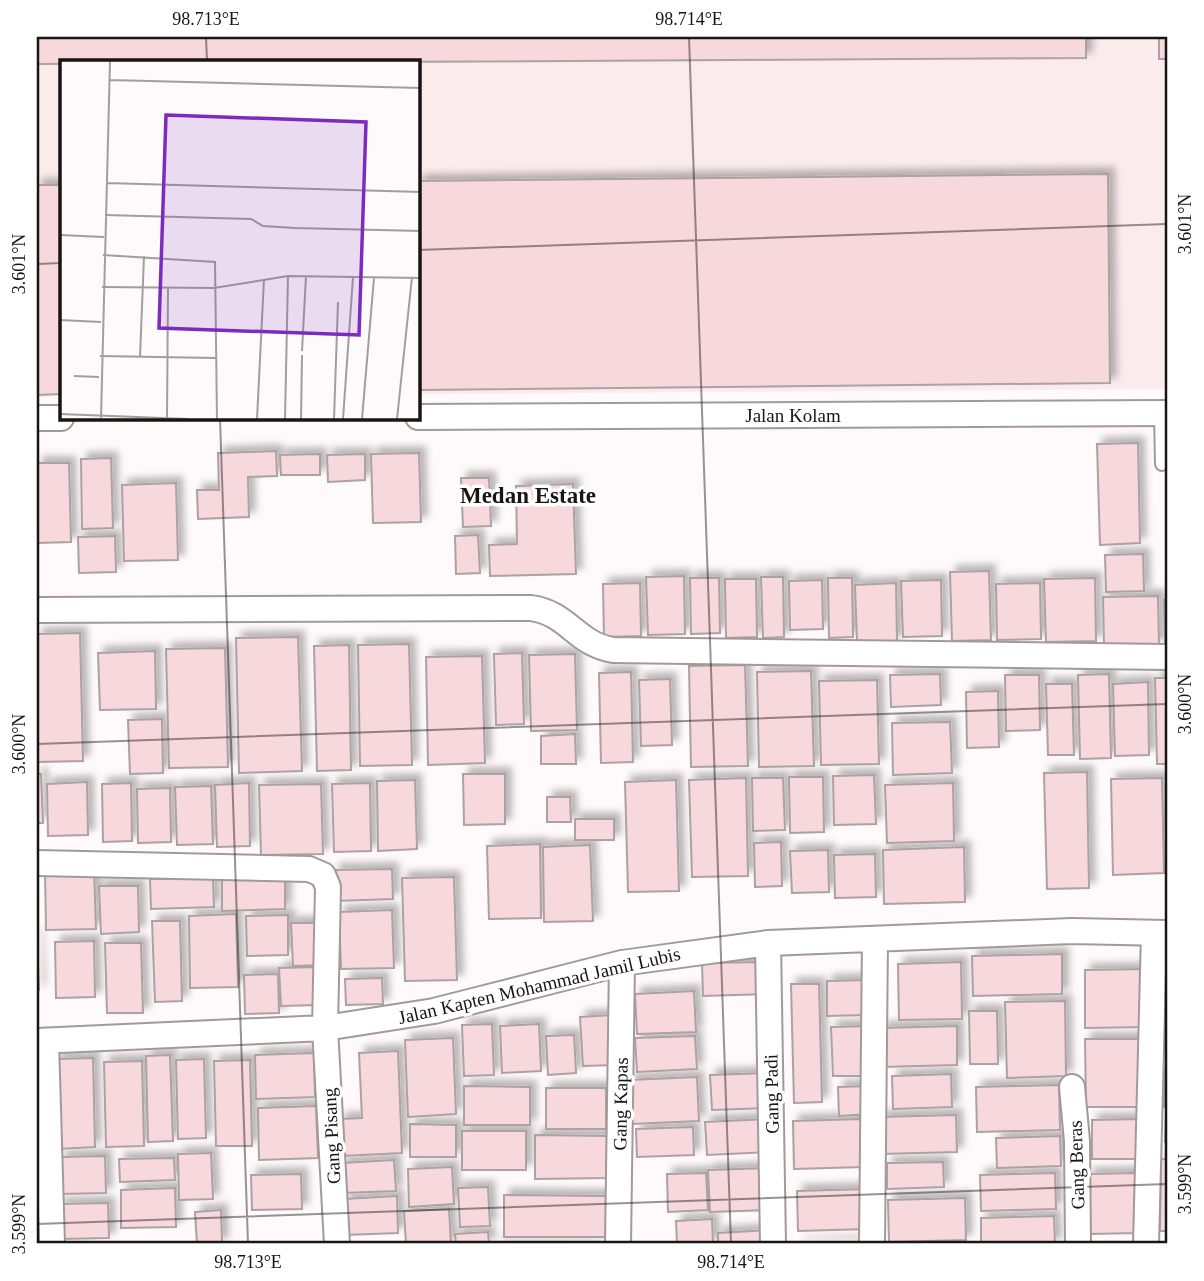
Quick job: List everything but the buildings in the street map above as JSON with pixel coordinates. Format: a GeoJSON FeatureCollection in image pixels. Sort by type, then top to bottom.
{"type":"FeatureCollection","features":[{"type":"Feature","properties":{"kind":"street","name":"Jalan Kolam"},"geometry":{"type":"LineString","coordinates":[[420,416],[1164,414]]}},
{"type":"Feature","properties":{"kind":"street"},"geometry":{"type":"LineString","coordinates":[[37,418],[60,418]]}},
{"type":"Feature","properties":{"kind":"street"},"geometry":{"type":"LineString","coordinates":[[37,610],[531,608],[556,613],[586,641],[613,650],[1167,657]]}},
{"type":"Feature","properties":{"kind":"street","name":"Gang Pisang"},"geometry":{"type":"LineString","coordinates":[[37,863],[317,870],[328,887],[325,1028],[337,1244]]}},
{"type":"Feature","properties":{"kind":"street","name":"Jalan Kapten Mohammad Jamil Lubis"},"geometry":{"type":"LineString","coordinates":[[42,1041],[325,1028],[434,1011],[622,963],[768,943],[1072,931],[1161,933]]}},
{"type":"Feature","properties":{"kind":"street"},"geometry":{"type":"LineString","coordinates":[[1146,1244],[1161,933]]}},
{"type":"Feature","properties":{"kind":"street"},"geometry":{"type":"LineString","coordinates":[[872,1244],[875,939]]}},
{"type":"Feature","properties":{"kind":"street","name":"Gang Padi"},"geometry":{"type":"LineString","coordinates":[[768,943],[773,1244]]}},
{"type":"Feature","properties":{"kind":"street","name":"Gang Kapas"},"geometry":{"type":"LineString","coordinates":[[618,1244],[622,963]]}},
{"type":"Feature","properties":{"kind":"street"},"geometry":{"type":"LineString","coordinates":[[42,1041],[52,1244]]}},
{"type":"Feature","properties":{"kind":"street","name":"Gang Beras"},"geometry":{"type":"LineString","coordinates":[[1072,1087],[1077,1141],[1078,1244]]}},
{"type":"Feature","properties":{"kind":"lane"},"geometry":{"type":"LineString","coordinates":[[1162,464],[1164,414]]}},
{"type":"Feature","properties":{"kind":"shaded area"},"geometry":{"type":"Polygon","coordinates":[[[37,37],[1167,37],[1167,389],[420,394],[420,60],[60,60],[60,396],[37,397],[37,37]]]}},
{"type":"Feature","properties":{"kind":"district","name":"Medan Estate"},"geometry":{"type":"Point","coordinates":[528,495]}}]}
